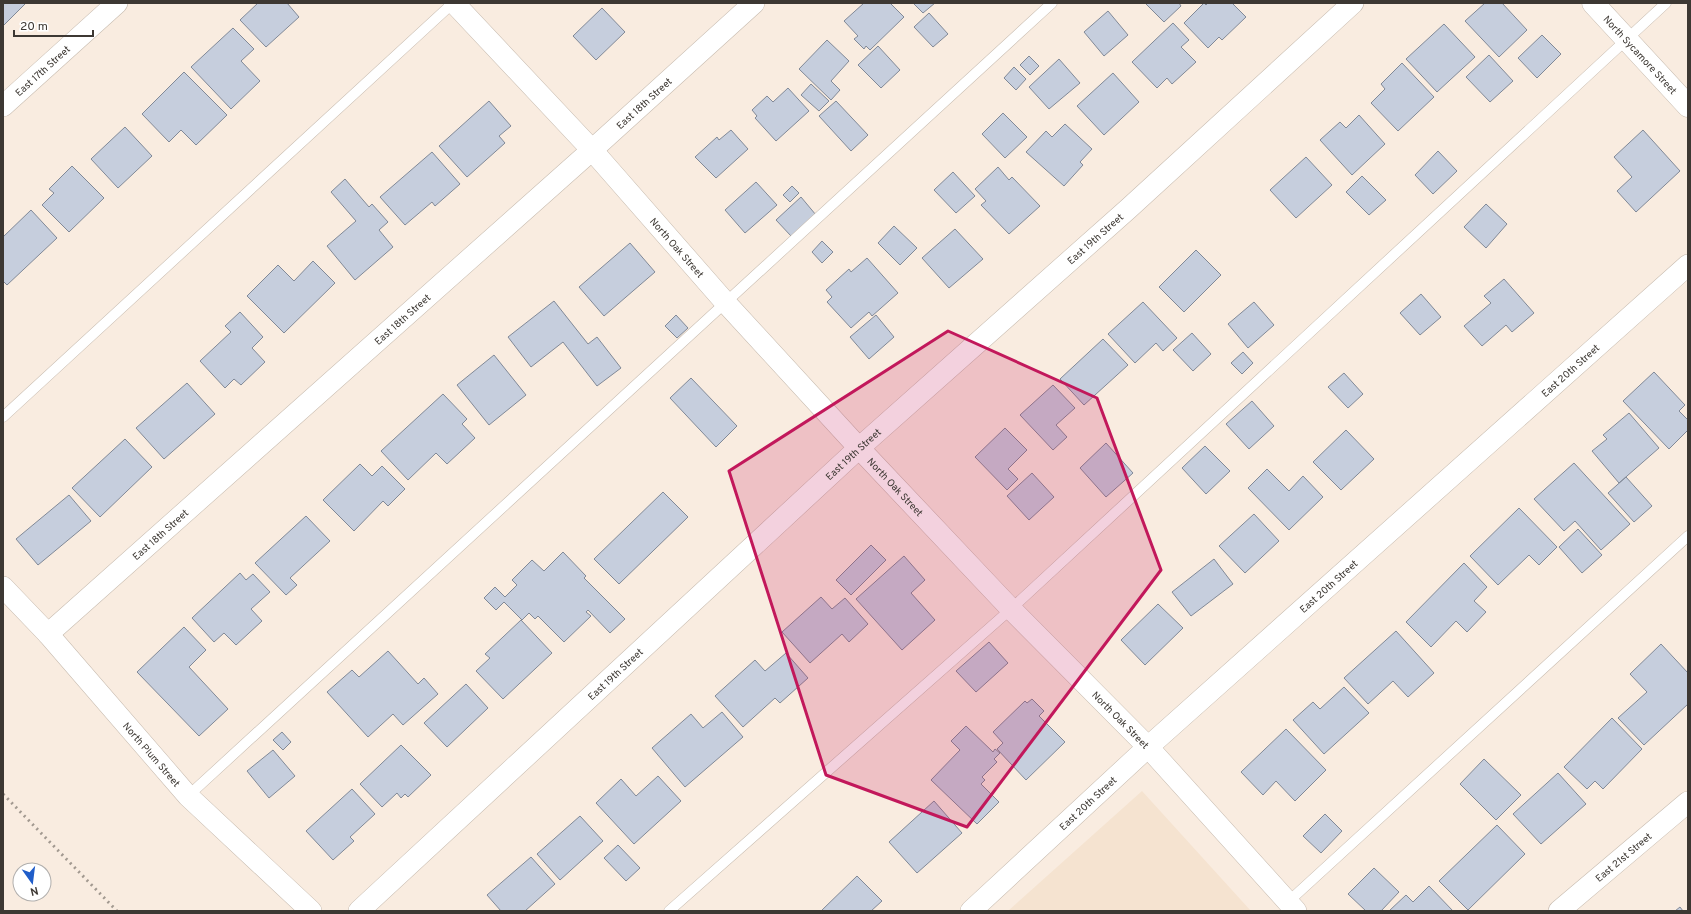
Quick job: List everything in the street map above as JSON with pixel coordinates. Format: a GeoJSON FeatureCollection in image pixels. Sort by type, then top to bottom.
{"type":"FeatureCollection","features":[{"type":"Feature","properties":{"kind":"main road","name":"North Sycamore Street"},"geometry":{"type":"LineString","coordinates":[[1593,3],[1688,106]]}},
{"type":"Feature","properties":{"kind":"street","name":"East 17th Street"},"geometry":{"type":"LineString","coordinates":[[3,106],[117,3]]}},
{"type":"Feature","properties":{"kind":"street","name":"North Oak Street"},"geometry":{"type":"LineString","coordinates":[[453,3],[592,150],[725,302],[859,448],[1011,609],[1148,747],[1292,907]]}},
{"type":"Feature","properties":{"kind":"street","name":"East 18th Street"},"geometry":{"type":"LineString","coordinates":[[48,634],[592,150],[754,3]]}},
{"type":"Feature","properties":{"kind":"street","name":"East 19th Street"},"geometry":{"type":"LineString","coordinates":[[359,911],[859,448],[1122,214],[1353,3]]}},
{"type":"Feature","properties":{"kind":"street","name":"East 20th Street"},"geometry":{"type":"LineString","coordinates":[[971,911],[1148,747],[1688,265]]}},
{"type":"Feature","properties":{"kind":"street","name":"North Plum Street"},"geometry":{"type":"LineString","coordinates":[[3,587],[48,634],[188,796],[311,911]]}},
{"type":"Feature","properties":{"kind":"street","name":"East 21st Street"},"geometry":{"type":"LineString","coordinates":[[1559,911],[1688,802]]}},
{"type":"Feature","properties":{"kind":"lane"},"geometry":{"type":"LineString","coordinates":[[3,417],[453,3]]}},
{"type":"Feature","properties":{"kind":"lane"},"geometry":{"type":"LineString","coordinates":[[188,796],[1052,3]]}},
{"type":"Feature","properties":{"kind":"lane"},"geometry":{"type":"LineString","coordinates":[[669,911],[1011,609],[1666,3]]}},
{"type":"Feature","properties":{"kind":"lane"},"geometry":{"type":"LineString","coordinates":[[1292,907],[1688,536]]}},
{"type":"Feature","properties":{"kind":"highlighted area"},"geometry":{"type":"Polygon","coordinates":[[[948,331],[1097,398],[1161,570],[967,827],[826,775],[729,471],[948,331]]]}},
{"type":"Feature","properties":{"kind":"shaded area"},"geometry":{"type":"Polygon","coordinates":[[[1142,791],[1251,911],[1008,911],[1142,791]]]}},
{"type":"Feature","properties":{"kind":"building"},"geometry":{"type":"Polygon","coordinates":[[[3,3],[26,3],[3,26],[3,3]]]}},
{"type":"Feature","properties":{"kind":"building"},"geometry":{"type":"Polygon","coordinates":[[[258,3],[287,3],[299,17],[266,47],[240,20],[258,3]]]}},
{"type":"Feature","properties":{"kind":"building"},"geometry":{"type":"Polygon","coordinates":[[[864,3],[890,3],[904,17],[870,50],[866,46],[864,49],[854,39],[858,36],[844,21],[864,3]]]}},
{"type":"Feature","properties":{"kind":"building"},"geometry":{"type":"Polygon","coordinates":[[[913,3],[935,3],[923,13],[913,3]]]}},
{"type":"Feature","properties":{"kind":"building"},"geometry":{"type":"Polygon","coordinates":[[[1145,3],[1179,3],[1181,6],[1164,22],[1145,3]]]}},
{"type":"Feature","properties":{"kind":"building"},"geometry":{"type":"Polygon","coordinates":[[[1204,3],[1206,5],[1208,3],[1232,3],[1246,17],[1222,40],[1219,37],[1208,48],[1184,23],[1204,3]]]}},
{"type":"Feature","properties":{"kind":"building"},"geometry":{"type":"Polygon","coordinates":[[[1485,3],[1502,3],[1527,30],[1499,57],[1465,21],[1485,3]]]}},
{"type":"Feature","properties":{"kind":"building"},"geometry":{"type":"Polygon","coordinates":[[[602,8],[625,32],[596,60],[573,36],[602,8]]]}},
{"type":"Feature","properties":{"kind":"building"},"geometry":{"type":"Polygon","coordinates":[[[1108,11],[1128,35],[1104,56],[1084,32],[1108,11]]]}},
{"type":"Feature","properties":{"kind":"building"},"geometry":{"type":"Polygon","coordinates":[[[929,13],[948,34],[933,47],[914,27],[929,13]]]}},
{"type":"Feature","properties":{"kind":"building"},"geometry":{"type":"Polygon","coordinates":[[[1173,23],[1189,40],[1181,47],[1196,62],[1172,84],[1167,78],[1157,88],[1132,62],[1173,23]]]}},
{"type":"Feature","properties":{"kind":"building"},"geometry":{"type":"Polygon","coordinates":[[[1444,24],[1475,57],[1437,92],[1406,59],[1444,24]]]}},
{"type":"Feature","properties":{"kind":"building"},"geometry":{"type":"Polygon","coordinates":[[[233,28],[254,49],[241,61],[260,81],[231,109],[191,67],[233,28]]]}},
{"type":"Feature","properties":{"kind":"building"},"geometry":{"type":"Polygon","coordinates":[[[1542,35],[1561,54],[1537,78],[1518,58],[1542,35]]]}},
{"type":"Feature","properties":{"kind":"building"},"geometry":{"type":"Polygon","coordinates":[[[827,40],[849,61],[831,81],[840,90],[831,100],[799,69],[827,40]]]}},
{"type":"Feature","properties":{"kind":"building"},"geometry":{"type":"Polygon","coordinates":[[[878,46],[900,70],[881,88],[858,65],[878,46]]]}},
{"type":"Feature","properties":{"kind":"building"},"geometry":{"type":"Polygon","coordinates":[[[1489,55],[1513,81],[1490,102],[1466,77],[1489,55]]]}},
{"type":"Feature","properties":{"kind":"building"},"geometry":{"type":"Polygon","coordinates":[[[1029,56],[1039,66],[1030,75],[1020,65],[1029,56]]]}},
{"type":"Feature","properties":{"kind":"building"},"geometry":{"type":"Polygon","coordinates":[[[1059,59],[1080,83],[1049,109],[1029,87],[1059,59]]]}},
{"type":"Feature","properties":{"kind":"building"},"geometry":{"type":"Polygon","coordinates":[[[1402,63],[1434,97],[1398,131],[1371,103],[1385,89],[1381,84],[1402,63]]]}},
{"type":"Feature","properties":{"kind":"building"},"geometry":{"type":"Polygon","coordinates":[[[1014,67],[1026,79],[1016,90],[1004,78],[1014,67]]]}},
{"type":"Feature","properties":{"kind":"building"},"geometry":{"type":"Polygon","coordinates":[[[184,72],[227,115],[196,145],[181,130],[169,142],[142,114],[184,72]]]}},
{"type":"Feature","properties":{"kind":"building"},"geometry":{"type":"Polygon","coordinates":[[[1113,73],[1139,102],[1104,135],[1077,106],[1113,73]]]}},
{"type":"Feature","properties":{"kind":"building"},"geometry":{"type":"Polygon","coordinates":[[[811,84],[829,101],[819,111],[801,95],[811,84]]]}},
{"type":"Feature","properties":{"kind":"building"},"geometry":{"type":"Polygon","coordinates":[[[788,88],[809,111],[776,141],[755,118],[757,116],[752,110],[767,96],[773,102],[788,88]]]}},
{"type":"Feature","properties":{"kind":"building"},"geometry":{"type":"Polygon","coordinates":[[[489,101],[511,126],[499,136],[505,143],[467,177],[439,146],[489,101]]]}},
{"type":"Feature","properties":{"kind":"building"},"geometry":{"type":"Polygon","coordinates":[[[836,101],[868,135],[851,151],[819,116],[836,101]]]}},
{"type":"Feature","properties":{"kind":"building"},"geometry":{"type":"Polygon","coordinates":[[[1003,113],[1027,137],[1005,158],[982,134],[1003,113]]]}},
{"type":"Feature","properties":{"kind":"building"},"geometry":{"type":"Polygon","coordinates":[[[1359,115],[1385,144],[1352,175],[1320,140],[1340,122],[1346,128],[1359,115]]]}},
{"type":"Feature","properties":{"kind":"building"},"geometry":{"type":"Polygon","coordinates":[[[1065,124],[1092,149],[1080,162],[1083,165],[1064,186],[1026,152],[1046,131],[1052,137],[1065,124]]]}},
{"type":"Feature","properties":{"kind":"building"},"geometry":{"type":"Polygon","coordinates":[[[125,127],[152,156],[118,188],[91,159],[125,127]]]}},
{"type":"Feature","properties":{"kind":"building"},"geometry":{"type":"Polygon","coordinates":[[[731,130],[748,149],[716,178],[695,157],[717,137],[719,140],[731,130]]]}},
{"type":"Feature","properties":{"kind":"building"},"geometry":{"type":"Polygon","coordinates":[[[1643,130],[1680,171],[1636,212],[1617,191],[1632,177],[1614,157],[1643,130]]]}},
{"type":"Feature","properties":{"kind":"building"},"geometry":{"type":"Polygon","coordinates":[[[1438,151],[1457,171],[1433,194],[1415,175],[1438,151]]]}},
{"type":"Feature","properties":{"kind":"building"},"geometry":{"type":"Polygon","coordinates":[[[432,152],[460,184],[435,206],[432,202],[405,225],[380,197],[432,152]]]}},
{"type":"Feature","properties":{"kind":"building"},"geometry":{"type":"Polygon","coordinates":[[[1306,157],[1332,185],[1296,218],[1270,190],[1306,157]]]}},
{"type":"Feature","properties":{"kind":"building"},"geometry":{"type":"Polygon","coordinates":[[[72,166],[104,198],[69,232],[42,205],[54,193],[49,189],[72,166]]]}},
{"type":"Feature","properties":{"kind":"building"},"geometry":{"type":"Polygon","coordinates":[[[998,167],[1009,180],[1012,177],[1040,206],[1009,234],[981,205],[986,201],[975,189],[998,167]]]}},
{"type":"Feature","properties":{"kind":"building"},"geometry":{"type":"Polygon","coordinates":[[[953,172],[975,196],[956,213],[934,190],[953,172]]]}},
{"type":"Feature","properties":{"kind":"building"},"geometry":{"type":"Polygon","coordinates":[[[1362,176],[1386,200],[1369,215],[1346,192],[1362,176]]]}},
{"type":"Feature","properties":{"kind":"building"},"geometry":{"type":"Polygon","coordinates":[[[345,179],[369,207],[372,204],[388,222],[379,230],[393,247],[355,280],[327,246],[356,221],[331,192],[345,179]]]}},
{"type":"Feature","properties":{"kind":"building"},"geometry":{"type":"Polygon","coordinates":[[[756,182],[777,205],[745,233],[725,210],[756,182]]]}},
{"type":"Feature","properties":{"kind":"building"},"geometry":{"type":"Polygon","coordinates":[[[792,186],[799,193],[790,202],[783,195],[792,186]]]}},
{"type":"Feature","properties":{"kind":"building"},"geometry":{"type":"Polygon","coordinates":[[[801,197],[816,215],[791,236],[776,220],[801,197]]]}},
{"type":"Feature","properties":{"kind":"building"},"geometry":{"type":"Polygon","coordinates":[[[1486,204],[1507,224],[1486,248],[1464,227],[1486,204]]]}},
{"type":"Feature","properties":{"kind":"building"},"geometry":{"type":"Polygon","coordinates":[[[31,210],[57,238],[7,285],[3,281],[3,237],[31,210]]]}},
{"type":"Feature","properties":{"kind":"building"},"geometry":{"type":"Polygon","coordinates":[[[894,226],[917,248],[900,265],[878,243],[894,226]]]}},
{"type":"Feature","properties":{"kind":"building"},"geometry":{"type":"Polygon","coordinates":[[[955,229],[983,259],[949,288],[922,258],[955,229]]]}},
{"type":"Feature","properties":{"kind":"building"},"geometry":{"type":"Polygon","coordinates":[[[822,241],[833,252],[822,263],[812,252],[822,241]]]}},
{"type":"Feature","properties":{"kind":"building"},"geometry":{"type":"Polygon","coordinates":[[[630,243],[655,272],[604,316],[579,287],[630,243]]]}},
{"type":"Feature","properties":{"kind":"building"},"geometry":{"type":"Polygon","coordinates":[[[1196,250],[1221,275],[1184,312],[1159,287],[1196,250]]]}},
{"type":"Feature","properties":{"kind":"building"},"geometry":{"type":"Polygon","coordinates":[[[867,258],[898,293],[872,316],[869,312],[851,328],[827,302],[832,297],[826,290],[849,269],[851,272],[867,258]]]}},
{"type":"Feature","properties":{"kind":"building"},"geometry":{"type":"Polygon","coordinates":[[[313,261],[335,283],[284,333],[247,296],[278,265],[294,281],[313,261]]]}},
{"type":"Feature","properties":{"kind":"building"},"geometry":{"type":"Polygon","coordinates":[[[1504,279],[1534,313],[1512,332],[1506,325],[1482,346],[1464,326],[1491,303],[1484,296],[1504,279]]]}},
{"type":"Feature","properties":{"kind":"building"},"geometry":{"type":"Polygon","coordinates":[[[1421,294],[1441,317],[1420,335],[1400,313],[1421,294]]]}},
{"type":"Feature","properties":{"kind":"building"},"geometry":{"type":"Polygon","coordinates":[[[554,301],[588,344],[597,337],[621,368],[597,386],[563,342],[531,367],[508,337],[554,301]]]}},
{"type":"Feature","properties":{"kind":"building"},"geometry":{"type":"Polygon","coordinates":[[[1143,302],[1177,338],[1163,351],[1156,343],[1135,363],[1108,334],[1143,302]]]}},
{"type":"Feature","properties":{"kind":"building"},"geometry":{"type":"Polygon","coordinates":[[[1254,302],[1274,325],[1248,348],[1228,324],[1254,302]]]}},
{"type":"Feature","properties":{"kind":"building"},"geometry":{"type":"Polygon","coordinates":[[[240,312],[263,337],[252,348],[265,362],[241,385],[234,379],[225,388],[200,361],[231,332],[225,326],[240,312]]]}},
{"type":"Feature","properties":{"kind":"building"},"geometry":{"type":"Polygon","coordinates":[[[676,315],[688,328],[677,338],[665,326],[676,315]]]}},
{"type":"Feature","properties":{"kind":"building"},"geometry":{"type":"Polygon","coordinates":[[[876,315],[894,337],[869,359],[850,337],[876,315]]]}},
{"type":"Feature","properties":{"kind":"building"},"geometry":{"type":"Polygon","coordinates":[[[1192,333],[1211,354],[1193,371],[1173,350],[1192,333]]]}},
{"type":"Feature","properties":{"kind":"building"},"geometry":{"type":"Polygon","coordinates":[[[1103,339],[1128,365],[1084,405],[1060,379],[1103,339]]]}},
{"type":"Feature","properties":{"kind":"building"},"geometry":{"type":"Polygon","coordinates":[[[1243,352],[1253,363],[1242,374],[1231,363],[1243,352]]]}},
{"type":"Feature","properties":{"kind":"building"},"geometry":{"type":"Polygon","coordinates":[[[494,355],[526,395],[489,425],[457,385],[494,355]]]}},
{"type":"Feature","properties":{"kind":"building"},"geometry":{"type":"Polygon","coordinates":[[[1654,372],[1685,405],[1679,411],[1688,420],[1688,430],[1669,449],[1623,401],[1654,372]]]}},
{"type":"Feature","properties":{"kind":"building"},"geometry":{"type":"Polygon","coordinates":[[[1344,373],[1363,394],[1348,408],[1328,387],[1344,373]]]}},
{"type":"Feature","properties":{"kind":"building"},"geometry":{"type":"Polygon","coordinates":[[[691,378],[737,426],[716,447],[670,398],[691,378]]]}},
{"type":"Feature","properties":{"kind":"building"},"geometry":{"type":"Polygon","coordinates":[[[187,383],[215,414],[164,459],[136,428],[187,383]]]}},
{"type":"Feature","properties":{"kind":"building"},"geometry":{"type":"Polygon","coordinates":[[[1053,385],[1075,408],[1056,425],[1067,437],[1053,450],[1020,415],[1053,385]]]}},
{"type":"Feature","properties":{"kind":"building"},"geometry":{"type":"Polygon","coordinates":[[[443,394],[467,419],[462,424],[475,438],[447,464],[436,453],[408,480],[381,451],[443,394]]]}},
{"type":"Feature","properties":{"kind":"building"},"geometry":{"type":"Polygon","coordinates":[[[1252,401],[1274,426],[1249,449],[1226,424],[1252,401]]]}},
{"type":"Feature","properties":{"kind":"building"},"geometry":{"type":"Polygon","coordinates":[[[1629,413],[1659,448],[1619,483],[1592,451],[1607,439],[1603,435],[1629,413]]]}},
{"type":"Feature","properties":{"kind":"building"},"geometry":{"type":"Polygon","coordinates":[[[1005,428],[1027,450],[1008,469],[1018,479],[1007,490],[975,457],[1005,428]]]}},
{"type":"Feature","properties":{"kind":"building"},"geometry":{"type":"Polygon","coordinates":[[[1346,430],[1374,459],[1341,490],[1313,462],[1346,430]]]}},
{"type":"Feature","properties":{"kind":"building"},"geometry":{"type":"Polygon","coordinates":[[[125,439],[152,467],[100,517],[72,488],[125,439]]]}},
{"type":"Feature","properties":{"kind":"building"},"geometry":{"type":"Polygon","coordinates":[[[1106,443],[1133,473],[1106,497],[1080,468],[1106,443]]]}},
{"type":"Feature","properties":{"kind":"building"},"geometry":{"type":"Polygon","coordinates":[[[1205,446],[1230,471],[1206,494],[1182,468],[1205,446]]]}},
{"type":"Feature","properties":{"kind":"building"},"geometry":{"type":"Polygon","coordinates":[[[1574,463],[1630,524],[1601,550],[1575,521],[1564,531],[1534,499],[1574,463]]]}},
{"type":"Feature","properties":{"kind":"building"},"geometry":{"type":"Polygon","coordinates":[[[360,464],[372,476],[382,466],[405,489],[388,506],[383,501],[354,531],[323,500],[360,464]]]}},
{"type":"Feature","properties":{"kind":"building"},"geometry":{"type":"Polygon","coordinates":[[[1267,469],[1289,491],[1303,476],[1323,497],[1289,530],[1248,488],[1267,469]]]}},
{"type":"Feature","properties":{"kind":"building"},"geometry":{"type":"Polygon","coordinates":[[[1032,473],[1054,497],[1029,520],[1007,496],[1032,473]]]}},
{"type":"Feature","properties":{"kind":"building"},"geometry":{"type":"Polygon","coordinates":[[[1626,477],[1652,506],[1634,522],[1608,493],[1626,477]]]}},
{"type":"Feature","properties":{"kind":"building"},"geometry":{"type":"Polygon","coordinates":[[[663,492],[688,517],[619,584],[594,559],[663,492]]]}},
{"type":"Feature","properties":{"kind":"building"},"geometry":{"type":"Polygon","coordinates":[[[69,495],[91,521],[38,565],[16,539],[69,495]]]}},
{"type":"Feature","properties":{"kind":"building"},"geometry":{"type":"Polygon","coordinates":[[[1519,508],[1557,547],[1539,565],[1529,555],[1498,585],[1470,556],[1519,508]]]}},
{"type":"Feature","properties":{"kind":"building"},"geometry":{"type":"Polygon","coordinates":[[[1254,514],[1279,541],[1245,573],[1219,546],[1254,514]]]}},
{"type":"Feature","properties":{"kind":"building"},"geometry":{"type":"Polygon","coordinates":[[[306,516],[330,541],[290,578],[297,585],[286,595],[255,563],[306,516]]]}},
{"type":"Feature","properties":{"kind":"building"},"geometry":{"type":"Polygon","coordinates":[[[1578,529],[1602,555],[1582,573],[1559,547],[1578,529]]]}},
{"type":"Feature","properties":{"kind":"building"},"geometry":{"type":"Polygon","coordinates":[[[871,545],[886,560],[851,595],[836,580],[871,545]]]}},
{"type":"Feature","properties":{"kind":"building"},"geometry":{"type":"Polygon","coordinates":[[[563,552],[586,576],[584,578],[625,619],[610,633],[588,610],[586,612],[591,616],[564,642],[538,616],[535,619],[529,613],[522,620],[504,602],[496,610],[484,598],[495,587],[505,597],[517,585],[512,580],[532,560],[544,571],[563,552]]]}},
{"type":"Feature","properties":{"kind":"building"},"geometry":{"type":"Polygon","coordinates":[[[904,556],[925,580],[911,593],[935,620],[902,650],[856,599],[904,556]]]}},
{"type":"Feature","properties":{"kind":"building"},"geometry":{"type":"Polygon","coordinates":[[[1214,559],[1233,584],[1191,616],[1172,592],[1214,559]]]}},
{"type":"Feature","properties":{"kind":"building"},"geometry":{"type":"Polygon","coordinates":[[[1464,563],[1487,587],[1474,601],[1486,612],[1467,632],[1456,621],[1431,647],[1406,622],[1464,563]]]}},
{"type":"Feature","properties":{"kind":"building"},"geometry":{"type":"Polygon","coordinates":[[[240,573],[246,580],[253,574],[270,592],[251,609],[262,621],[236,645],[224,633],[214,642],[192,618],[240,573]]]}},
{"type":"Feature","properties":{"kind":"building"},"geometry":{"type":"Polygon","coordinates":[[[821,597],[832,609],[845,598],[868,624],[849,642],[842,634],[810,663],[782,632],[821,597]]]}},
{"type":"Feature","properties":{"kind":"building"},"geometry":{"type":"Polygon","coordinates":[[[1158,604],[1183,628],[1145,665],[1121,640],[1158,604]]]}},
{"type":"Feature","properties":{"kind":"building"},"geometry":{"type":"Polygon","coordinates":[[[521,620],[552,653],[503,699],[476,671],[490,658],[485,654],[521,620]]]}},
{"type":"Feature","properties":{"kind":"building"},"geometry":{"type":"Polygon","coordinates":[[[184,627],[206,650],[189,667],[228,709],[199,736],[137,672],[184,627]]]}},
{"type":"Feature","properties":{"kind":"building"},"geometry":{"type":"Polygon","coordinates":[[[1396,631],[1434,673],[1408,697],[1393,681],[1368,704],[1344,678],[1396,631]]]}},
{"type":"Feature","properties":{"kind":"building"},"geometry":{"type":"Polygon","coordinates":[[[989,642],[1008,663],[976,692],[956,671],[989,642]]]}},
{"type":"Feature","properties":{"kind":"building"},"geometry":{"type":"Polygon","coordinates":[[[1661,644],[1688,673],[1688,704],[1644,745],[1618,718],[1647,692],[1630,674],[1661,644]]]}},
{"type":"Feature","properties":{"kind":"building"},"geometry":{"type":"Polygon","coordinates":[[[388,651],[418,684],[424,678],[438,694],[403,725],[393,714],[368,737],[327,692],[352,670],[359,677],[388,651]]]}},
{"type":"Feature","properties":{"kind":"building"},"geometry":{"type":"Polygon","coordinates":[[[786,653],[808,678],[780,703],[775,698],[743,727],[715,696],[755,660],[765,671],[786,653]]]}},
{"type":"Feature","properties":{"kind":"building"},"geometry":{"type":"Polygon","coordinates":[[[466,684],[488,708],[447,747],[424,723],[466,684]]]}},
{"type":"Feature","properties":{"kind":"building"},"geometry":{"type":"Polygon","coordinates":[[[1344,687],[1369,713],[1324,754],[1293,720],[1313,702],[1320,709],[1344,687]]]}},
{"type":"Feature","properties":{"kind":"building"},"geometry":{"type":"Polygon","coordinates":[[[1032,699],[1044,711],[1039,716],[1065,742],[1026,780],[997,749],[1003,743],[993,732],[1025,701],[1027,703],[1032,699]]]}},
{"type":"Feature","properties":{"kind":"building"},"geometry":{"type":"Polygon","coordinates":[[[722,712],[743,737],[685,787],[652,748],[691,714],[703,728],[722,712]]]}},
{"type":"Feature","properties":{"kind":"building"},"geometry":{"type":"Polygon","coordinates":[[[1612,718],[1642,749],[1603,789],[1595,781],[1587,789],[1564,767],[1612,718]]]}},
{"type":"Feature","properties":{"kind":"building"},"geometry":{"type":"Polygon","coordinates":[[[966,726],[993,752],[995,749],[1000,753],[994,759],[997,762],[982,777],[985,780],[981,784],[999,802],[977,824],[931,780],[960,750],[951,741],[966,726]]]}},
{"type":"Feature","properties":{"kind":"building"},"geometry":{"type":"Polygon","coordinates":[[[1286,729],[1326,770],[1295,801],[1276,781],[1263,795],[1241,772],[1286,729]]]}},
{"type":"Feature","properties":{"kind":"building"},"geometry":{"type":"Polygon","coordinates":[[[282,732],[291,742],[283,750],[273,740],[282,732]]]}},
{"type":"Feature","properties":{"kind":"building"},"geometry":{"type":"Polygon","coordinates":[[[401,745],[431,775],[408,797],[405,794],[401,798],[397,793],[382,807],[360,784],[401,745]]]}},
{"type":"Feature","properties":{"kind":"building"},"geometry":{"type":"Polygon","coordinates":[[[273,750],[295,776],[269,798],[247,771],[273,750]]]}},
{"type":"Feature","properties":{"kind":"building"},"geometry":{"type":"Polygon","coordinates":[[[1484,759],[1521,795],[1496,820],[1460,784],[1484,759]]]}},
{"type":"Feature","properties":{"kind":"building"},"geometry":{"type":"Polygon","coordinates":[[[1558,773],[1586,804],[1541,844],[1513,814],[1558,773]]]}},
{"type":"Feature","properties":{"kind":"building"},"geometry":{"type":"Polygon","coordinates":[[[658,776],[681,801],[634,844],[596,803],[621,779],[636,796],[658,776]]]}},
{"type":"Feature","properties":{"kind":"building"},"geometry":{"type":"Polygon","coordinates":[[[352,789],[375,814],[350,837],[354,841],[333,860],[306,831],[352,789]]]}},
{"type":"Feature","properties":{"kind":"building"},"geometry":{"type":"Polygon","coordinates":[[[934,801],[962,833],[917,873],[889,842],[934,801]]]}},
{"type":"Feature","properties":{"kind":"building"},"geometry":{"type":"Polygon","coordinates":[[[1325,814],[1342,831],[1321,853],[1303,836],[1325,814]]]}},
{"type":"Feature","properties":{"kind":"building"},"geometry":{"type":"Polygon","coordinates":[[[580,816],[603,841],[560,880],[537,854],[580,816]]]}},
{"type":"Feature","properties":{"kind":"building"},"geometry":{"type":"Polygon","coordinates":[[[1497,825],[1525,854],[1468,910],[1439,881],[1497,825]]]}},
{"type":"Feature","properties":{"kind":"building"},"geometry":{"type":"Polygon","coordinates":[[[618,845],[640,868],[626,881],[604,858],[618,845]]]}},
{"type":"Feature","properties":{"kind":"building"},"geometry":{"type":"Polygon","coordinates":[[[531,857],[555,884],[525,911],[501,911],[487,895],[531,857]]]}},
{"type":"Feature","properties":{"kind":"building"},"geometry":{"type":"Polygon","coordinates":[[[1374,868],[1399,892],[1381,911],[1366,911],[1348,894],[1374,868]]]}},
{"type":"Feature","properties":{"kind":"building"},"geometry":{"type":"Polygon","coordinates":[[[857,876],[882,901],[871,911],[821,911],[857,876]]]}},
{"type":"Feature","properties":{"kind":"building"},"geometry":{"type":"Polygon","coordinates":[[[1429,886],[1453,911],[1389,911],[1406,895],[1413,902],[1429,886]]]}},
{"type":"Feature","properties":{"kind":"building"},"geometry":{"type":"Polygon","coordinates":[[[1680,907],[1683,911],[1675,911],[1680,907]]]}},
{"type":"Feature","properties":{"kind":"railway"},"geometry":{"type":"LineString","coordinates":[[3,794],[117,911]]}}]}
